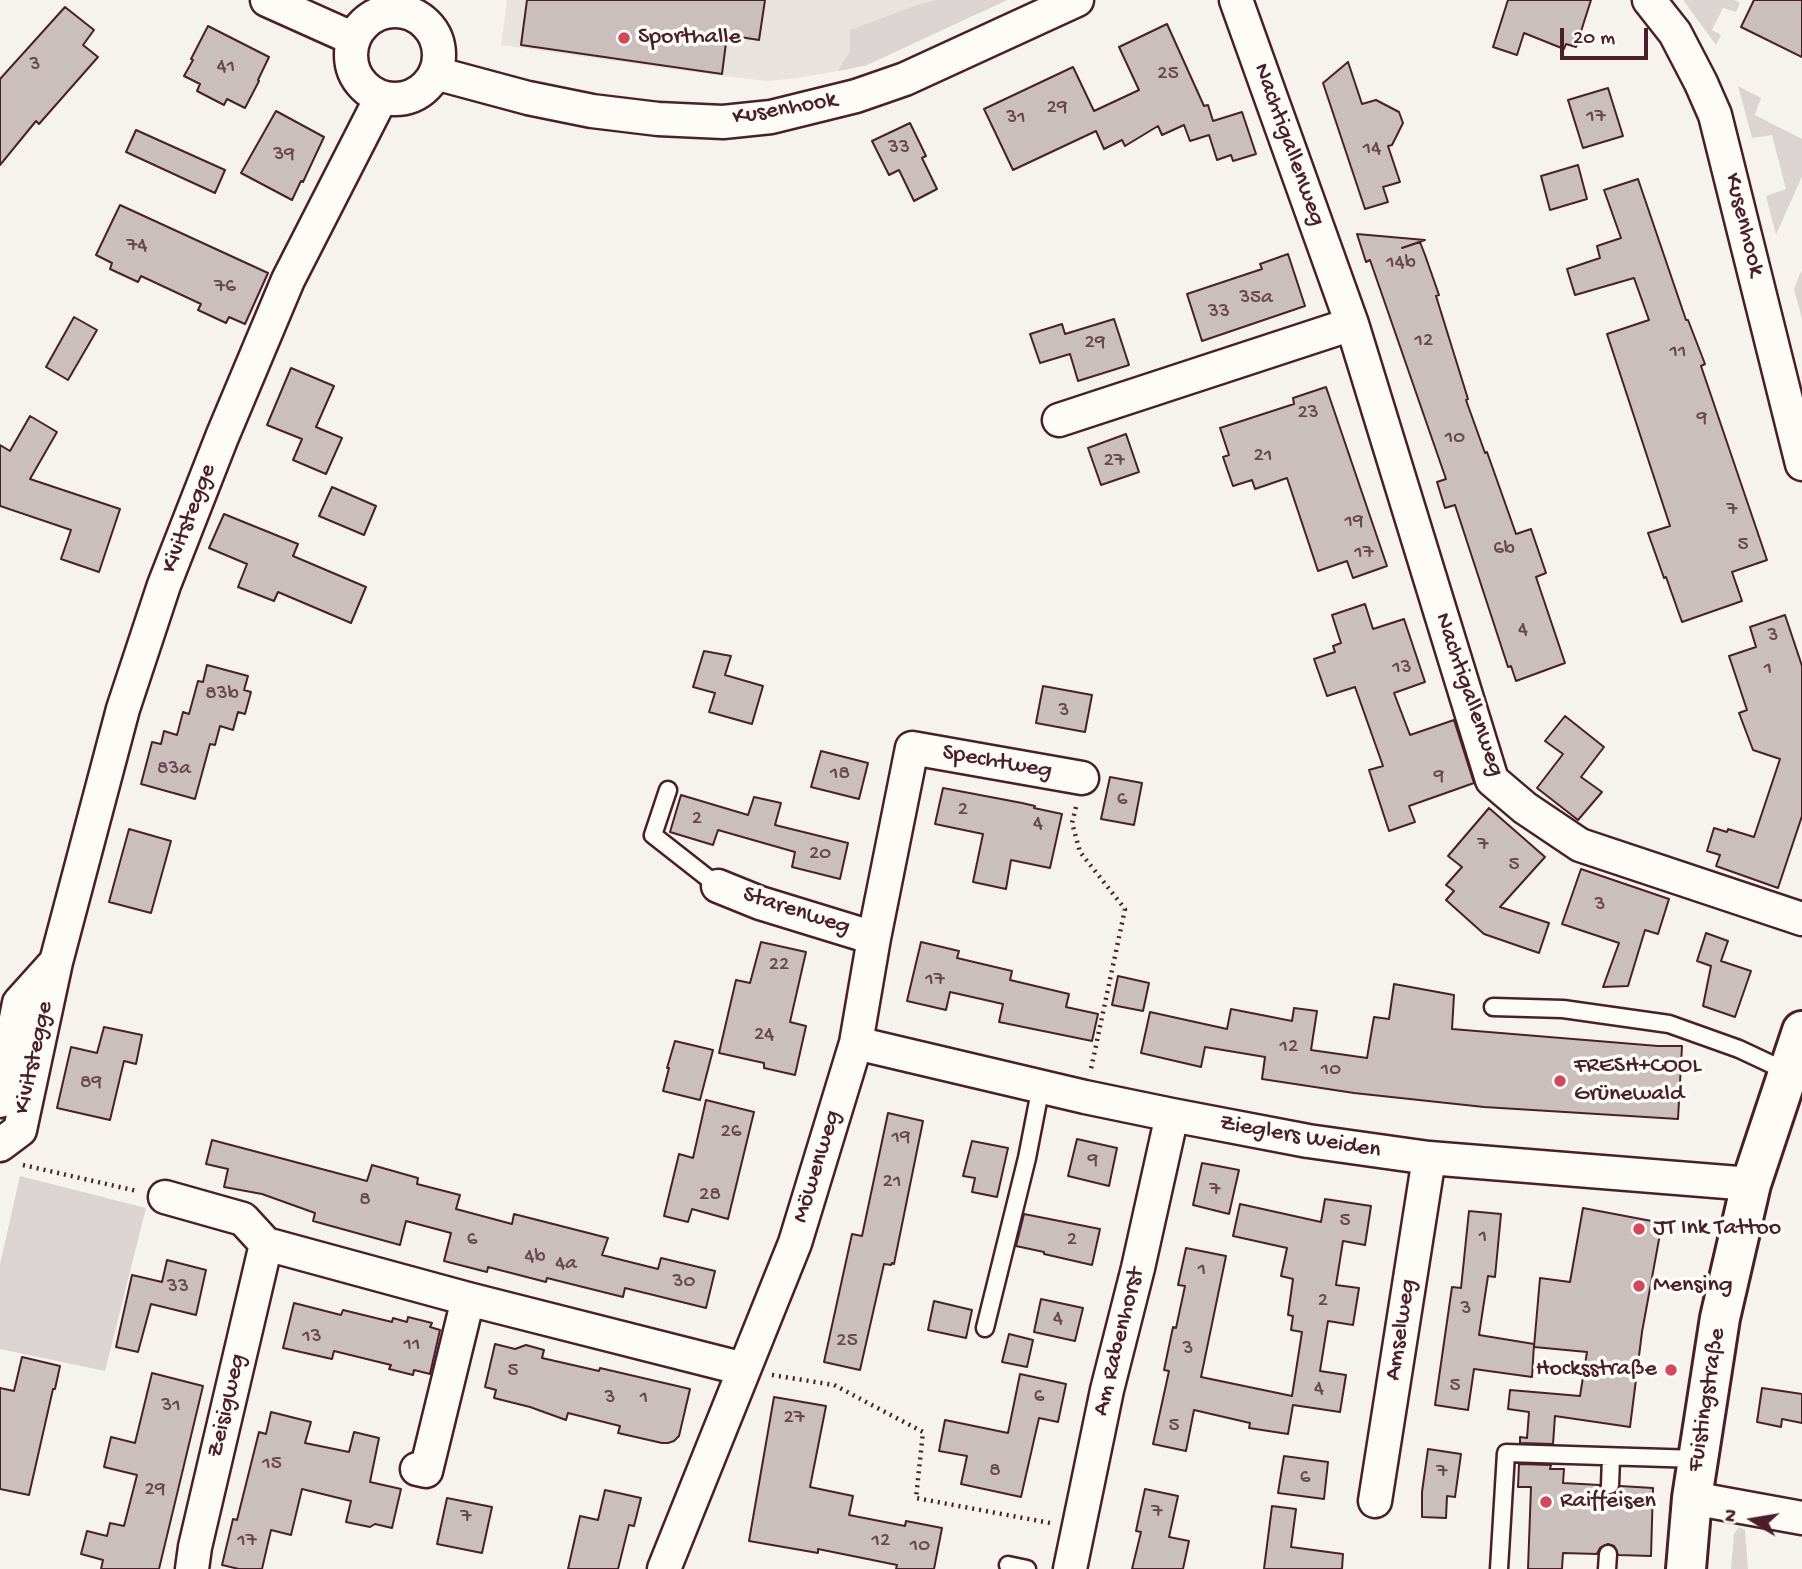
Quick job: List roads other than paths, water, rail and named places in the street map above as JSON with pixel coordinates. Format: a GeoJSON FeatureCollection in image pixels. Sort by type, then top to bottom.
{"type":"FeatureCollection","features":[{"type":"Feature","properties":{"kind":"main road","name":"Fuistingstraße"},"geometry":{"type":"LineString","coordinates":[[1686,1569],[1692,1498],[1720,1318],[1751,1184],[1802,1031]]}},
{"type":"Feature","properties":{"kind":"street"},"geometry":{"type":"LineString","coordinates":[[267,0],[354,39]]}},
{"type":"Feature","properties":{"kind":"street","name":"Kusenhook"},"geometry":{"type":"LineString","coordinates":[[435,73],[528,99],[592,111],[723,122],[771,117],[814,108],[905,79],[1077,0]]}},
{"type":"Feature","properties":{"kind":"street","name":"Kusenhook"},"geometry":{"type":"LineString","coordinates":[[1649,0],[1675,33],[1714,115],[1802,464]]}},
{"type":"Feature","properties":{"kind":"street","name":"Nachtigallenweg"},"geometry":{"type":"LineString","coordinates":[[1237,2],[1352,324],[1492,780],[1525,808],[1580,845],[1802,919]]}},
{"type":"Feature","properties":{"kind":"street"},"geometry":{"type":"LineString","coordinates":[[404,6],[427,26],[435,39],[438,63],[428,84],[414,95],[399,99],[381,98],[356,78],[351,60],[354,39],[359,29],[374,17],[404,6]]}},
{"type":"Feature","properties":{"kind":"street","name":"Kivitstegge"},"geometry":{"type":"LineString","coordinates":[[6,1154],[20,1130],[56,962],[123,709],[164,585],[288,280],[381,98]]}},
{"type":"Feature","properties":{"kind":"street"},"geometry":{"type":"LineString","coordinates":[[1059,420],[1352,324]]}},
{"type":"Feature","properties":{"kind":"street","name":"Spechtweg"},"geometry":{"type":"LineString","coordinates":[[912,748],[1082,778]]}},
{"type":"Feature","properties":{"kind":"street","name":"Möwenweg"},"geometry":{"type":"LineString","coordinates":[[664,1569],[795,1243],[856,1043],[912,748]]}},
{"type":"Feature","properties":{"kind":"street","name":"Starenweg"},"geometry":{"type":"LineString","coordinates":[[718,886],[760,903],[874,938]]}},
{"type":"Feature","properties":{"kind":"street","name":"Kivitstegge"},"geometry":{"type":"LineString","coordinates":[[0,1101],[19,1003],[56,962]]}},
{"type":"Feature","properties":{"kind":"street","name":"Zieglers Weiden"},"geometry":{"type":"LineString","coordinates":[[856,1043],[1085,1097],[1308,1141],[1429,1158],[1751,1184]]}},
{"type":"Feature","properties":{"kind":"street","name":"Am Rabenhorst"},"geometry":{"type":"LineString","coordinates":[[1070,1569],[1107,1390],[1138,1268],[1172,1115]]}},
{"type":"Feature","properties":{"kind":"street","name":"Amselweg"},"geometry":{"type":"LineString","coordinates":[[1375,1501],[1429,1158]]}},
{"type":"Feature","properties":{"kind":"street"},"geometry":{"type":"LineString","coordinates":[[166,1197],[243,1219],[266,1244],[467,1299],[744,1369]]}},
{"type":"Feature","properties":{"kind":"street","name":"Zeisigweg"},"geometry":{"type":"LineString","coordinates":[[192,1569],[198,1533],[266,1244]]}},
{"type":"Feature","properties":{"kind":"street"},"geometry":{"type":"LineString","coordinates":[[417,1469],[426,1471],[467,1299]]}},
{"type":"Feature","properties":{"kind":"street"},"geometry":{"type":"LineString","coordinates":[[1692,1498],[1802,1518]]}},
{"type":"Feature","properties":{"kind":"lane"},"geometry":{"type":"LineString","coordinates":[[667,790],[653,835],[718,886]]}},
{"type":"Feature","properties":{"kind":"lane"},"geometry":{"type":"LineString","coordinates":[[1493,1006],[1563,1009],[1668,1024],[1739,1049],[1788,1072]]}},
{"type":"Feature","properties":{"kind":"lane"},"geometry":{"type":"LineString","coordinates":[[985,1328],[1027,1158],[1041,1086]]}},
{"type":"Feature","properties":{"kind":"lane"},"geometry":{"type":"LineString","coordinates":[[1499,1569],[1506,1453],[1698,1459]]}},
{"type":"Feature","properties":{"kind":"lane"},"geometry":{"type":"LineString","coordinates":[[1610,1485],[1611,1457]]}},
{"type":"Feature","properties":{"kind":"lane"},"geometry":{"type":"LineString","coordinates":[[1008,1565],[1027,1569]]}},
{"type":"Feature","properties":{"kind":"place","name":"Sporthalle"},"geometry":{"type":"Point","coordinates":[624,38]}},
{"type":"Feature","properties":{"kind":"place","name":"FRESH+COOL Grünewald"},"geometry":{"type":"Point","coordinates":[1560,1081]}},
{"type":"Feature","properties":{"kind":"place","name":"JT Ink Tattoo"},"geometry":{"type":"Point","coordinates":[1639,1229]}},
{"type":"Feature","properties":{"kind":"place","name":"Mensing"},"geometry":{"type":"Point","coordinates":[1639,1286]}},
{"type":"Feature","properties":{"kind":"place","name":"Hocksstraße"},"geometry":{"type":"Point","coordinates":[1671,1370]}},
{"type":"Feature","properties":{"kind":"place","name":"Raiffeisen"},"geometry":{"type":"Point","coordinates":[1546,1502]}}]}
